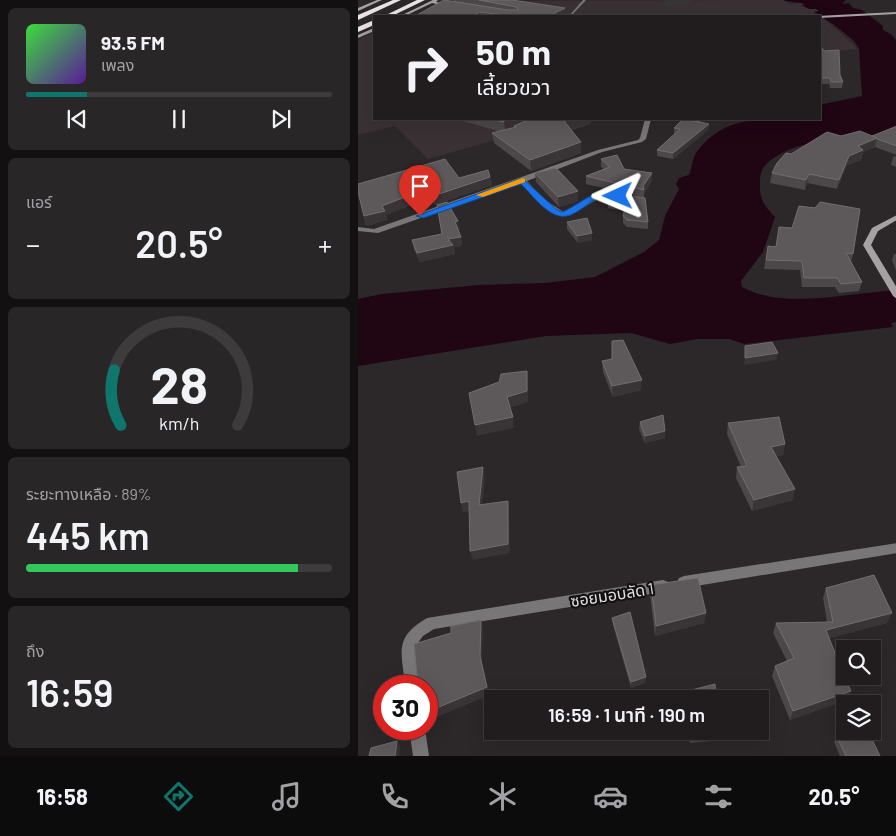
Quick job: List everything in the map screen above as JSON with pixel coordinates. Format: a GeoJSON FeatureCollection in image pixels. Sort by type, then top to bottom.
{"type":"FeatureCollection","features":[{"type":"Feature","properties":{"kind":"highway"},"geometry":{"type":"LineString","coordinates":[[358,18],[398,0]]}},
{"type":"Feature","properties":{"kind":"highway"},"geometry":{"type":"LineString","coordinates":[[389,15],[422,0]]}},
{"type":"Feature","properties":{"kind":"highway"},"geometry":{"type":"LineString","coordinates":[[358,30],[373,22]]}},
{"type":"Feature","properties":{"kind":"street"},"geometry":{"type":"LineString","coordinates":[[359,8],[380,0]]}},
{"type":"Feature","properties":{"kind":"street"},"geometry":{"type":"LineString","coordinates":[[404,15],[434,1],[460,7]]}},
{"type":"Feature","properties":{"kind":"street"},"geometry":{"type":"LineString","coordinates":[[821,17],[896,12]]}},
{"type":"Feature","properties":{"kind":"street"},"geometry":{"type":"LineString","coordinates":[[358,37],[373,30]]}},
{"type":"Feature","properties":{"kind":"street"},"geometry":{"type":"LineString","coordinates":[[358,229],[375,232],[600,151],[640,141],[643,139],[648,120]]}},
{"type":"Feature","properties":{"kind":"street"},"geometry":{"type":"LineString","coordinates":[[690,120],[705,124]]}},
{"type":"Feature","properties":{"kind":"street"},"geometry":{"type":"LineString","coordinates":[[522,180],[553,210],[561,214],[566,214],[604,193],[633,200]]}},
{"type":"Feature","properties":{"kind":"street"},"geometry":{"type":"LineString","coordinates":[[894,292],[867,246],[875,230],[896,217]]}},
{"type":"Feature","properties":{"kind":"street","name":"ซอยมอบลัด 1"},"geometry":{"type":"LineString","coordinates":[[411,675],[408,645],[418,630],[432,623],[896,548]]}},
{"type":"Feature","properties":{"kind":"street"},"geometry":{"type":"LineString","coordinates":[[418,740],[420,756]]}},
{"type":"Feature","properties":{"kind":"lane"},"geometry":{"type":"LineString","coordinates":[[571,15],[584,0]]}},
{"type":"Feature","properties":{"kind":"shaded area"},"geometry":{"type":"Polygon","coordinates":[[[783,0],[791,4],[802,3],[809,9],[820,11],[815,13],[818,15],[527,15],[439,1],[783,0]]]}},
{"type":"Feature","properties":{"kind":"shaded area"},"geometry":{"type":"Polygon","coordinates":[[[783,0],[844,0],[846,1],[843,2],[844,4],[849,3],[853,8],[862,10],[883,26],[883,30],[892,35],[896,40],[896,133],[886,138],[802,145],[790,149],[767,163],[761,172],[760,191],[764,204],[775,217],[763,252],[741,281],[742,287],[759,294],[777,298],[797,299],[896,290],[896,322],[891,323],[893,327],[744,344],[729,339],[697,339],[670,344],[631,333],[546,336],[358,366],[358,299],[382,294],[479,285],[545,283],[595,277],[644,252],[659,240],[665,216],[679,189],[676,184],[679,178],[689,175],[696,153],[708,139],[721,130],[752,120],[821,120],[821,105],[862,96],[859,49],[854,41],[821,15],[814,12],[819,11],[801,5],[805,5],[783,0]]]}},
{"type":"Feature","properties":{"kind":"shaded area"},"geometry":{"type":"Polygon","coordinates":[[[821,18],[823,18],[857,49],[821,52],[821,18]]]}},
{"type":"Feature","properties":{"kind":"shaded area"},"geometry":{"type":"Polygon","coordinates":[[[373,32],[373,120],[536,120],[506,137],[428,159],[395,126],[358,135],[358,40],[373,32]]]}},
{"type":"Feature","properties":{"kind":"building"},"geometry":{"type":"Polygon","coordinates":[[[444,0],[508,10],[518,10],[517,7],[479,0],[512,0],[565,8],[551,15],[501,15],[480,12],[473,15],[417,15],[444,0]]]}},
{"type":"Feature","properties":{"kind":"building"},"geometry":{"type":"Polygon","coordinates":[[[821,47],[824,51],[839,50],[840,75],[843,82],[831,82],[830,78],[821,78],[821,47]]]}},
{"type":"Feature","properties":{"kind":"building"},"geometry":{"type":"Polygon","coordinates":[[[528,120],[569,120],[564,121],[581,142],[530,160],[492,133],[516,127],[514,126],[528,120]]]}},
{"type":"Feature","properties":{"kind":"building"},"geometry":{"type":"Polygon","coordinates":[[[682,120],[709,124],[673,153],[657,150],[680,129],[674,128],[682,120]]]}},
{"type":"Feature","properties":{"kind":"building"},"geometry":{"type":"Polygon","coordinates":[[[897,126],[897,146],[872,136],[897,126]]]}},
{"type":"Feature","properties":{"kind":"building"},"geometry":{"type":"Polygon","coordinates":[[[860,131],[877,138],[858,146],[863,150],[849,156],[839,180],[809,174],[806,180],[772,173],[777,163],[786,153],[791,154],[827,132],[841,136],[860,131]]]}},
{"type":"Feature","properties":{"kind":"building"},"geometry":{"type":"Polygon","coordinates":[[[617,155],[624,169],[652,173],[643,186],[644,190],[586,176],[610,167],[601,159],[617,155]]]}},
{"type":"Feature","properties":{"kind":"building"},"geometry":{"type":"Polygon","coordinates":[[[445,159],[459,178],[488,170],[490,177],[433,196],[428,188],[382,206],[385,211],[364,216],[358,184],[445,159]]]}},
{"type":"Feature","properties":{"kind":"building"},"geometry":{"type":"Polygon","coordinates":[[[556,168],[578,191],[558,197],[535,173],[556,168]]]}},
{"type":"Feature","properties":{"kind":"building"},"geometry":{"type":"Polygon","coordinates":[[[614,193],[645,198],[648,222],[627,220],[623,216],[626,204],[608,201],[614,193]]]}},
{"type":"Feature","properties":{"kind":"building"},"geometry":{"type":"Polygon","coordinates":[[[447,202],[458,221],[455,222],[461,237],[448,239],[453,245],[417,253],[412,240],[442,234],[437,205],[447,202]]]}},
{"type":"Feature","properties":{"kind":"building"},"geometry":{"type":"Polygon","coordinates":[[[820,202],[860,209],[853,254],[846,253],[862,282],[841,284],[837,278],[804,278],[802,261],[766,260],[768,246],[776,247],[779,227],[792,228],[799,206],[815,208],[820,202]]]}},
{"type":"Feature","properties":{"kind":"building"},"geometry":{"type":"Polygon","coordinates":[[[587,218],[592,233],[577,236],[567,222],[587,218]]]}},
{"type":"Feature","properties":{"kind":"building"},"geometry":{"type":"Polygon","coordinates":[[[623,340],[642,380],[612,386],[602,361],[612,359],[612,341],[623,340]]]}},
{"type":"Feature","properties":{"kind":"building"},"geometry":{"type":"Polygon","coordinates":[[[772,342],[778,353],[745,358],[745,346],[772,342]]]}},
{"type":"Feature","properties":{"kind":"building"},"geometry":{"type":"Polygon","coordinates":[[[527,371],[527,391],[507,397],[513,417],[475,425],[469,393],[499,382],[501,374],[527,371]]]}},
{"type":"Feature","properties":{"kind":"building"},"geometry":{"type":"Polygon","coordinates":[[[663,415],[665,431],[645,436],[640,422],[663,415]]]}},
{"type":"Feature","properties":{"kind":"building"},"geometry":{"type":"Polygon","coordinates":[[[779,417],[785,444],[771,447],[795,489],[754,500],[737,467],[747,466],[728,423],[779,417]]]}},
{"type":"Feature","properties":{"kind":"building"},"geometry":{"type":"Polygon","coordinates":[[[483,467],[479,505],[508,501],[508,544],[470,551],[469,501],[461,503],[457,472],[483,467]]]}},
{"type":"Feature","properties":{"kind":"building"},"geometry":{"type":"Polygon","coordinates":[[[874,575],[892,613],[826,630],[836,656],[836,685],[848,685],[851,691],[793,711],[775,666],[794,658],[776,623],[833,622],[826,588],[874,575]]]}},
{"type":"Feature","properties":{"kind":"building"},"geometry":{"type":"Polygon","coordinates":[[[698,578],[706,613],[656,626],[651,585],[698,578]]]}},
{"type":"Feature","properties":{"kind":"building"},"geometry":{"type":"Polygon","coordinates":[[[630,612],[646,677],[631,682],[612,618],[630,612]]]}},
{"type":"Feature","properties":{"kind":"building"},"geometry":{"type":"Polygon","coordinates":[[[481,620],[480,656],[487,687],[438,707],[438,675],[417,675],[414,644],[451,633],[451,626],[481,620]]]}},
{"type":"Feature","properties":{"kind":"building"},"geometry":{"type":"Polygon","coordinates":[[[715,684],[715,690],[692,690],[715,684]]]}},
{"type":"Feature","properties":{"kind":"building"},"geometry":{"type":"Polygon","coordinates":[[[838,740],[872,740],[880,756],[846,756],[838,740]]]}},
{"type":"Feature","properties":{"kind":"building"},"geometry":{"type":"Polygon","coordinates":[[[397,741],[395,756],[369,756],[371,748],[397,741]]]}},
{"type":"Feature","properties":{"kind":"slow traffic"},"geometry":{"type":"LineString","coordinates":[[480,195],[522,180]]}},
{"type":"Feature","properties":{"kind":"route"},"geometry":{"type":"LineString","coordinates":[[420,216],[522,180],[556,213],[564,215],[601,194],[611,193],[618,196]]}}]}
